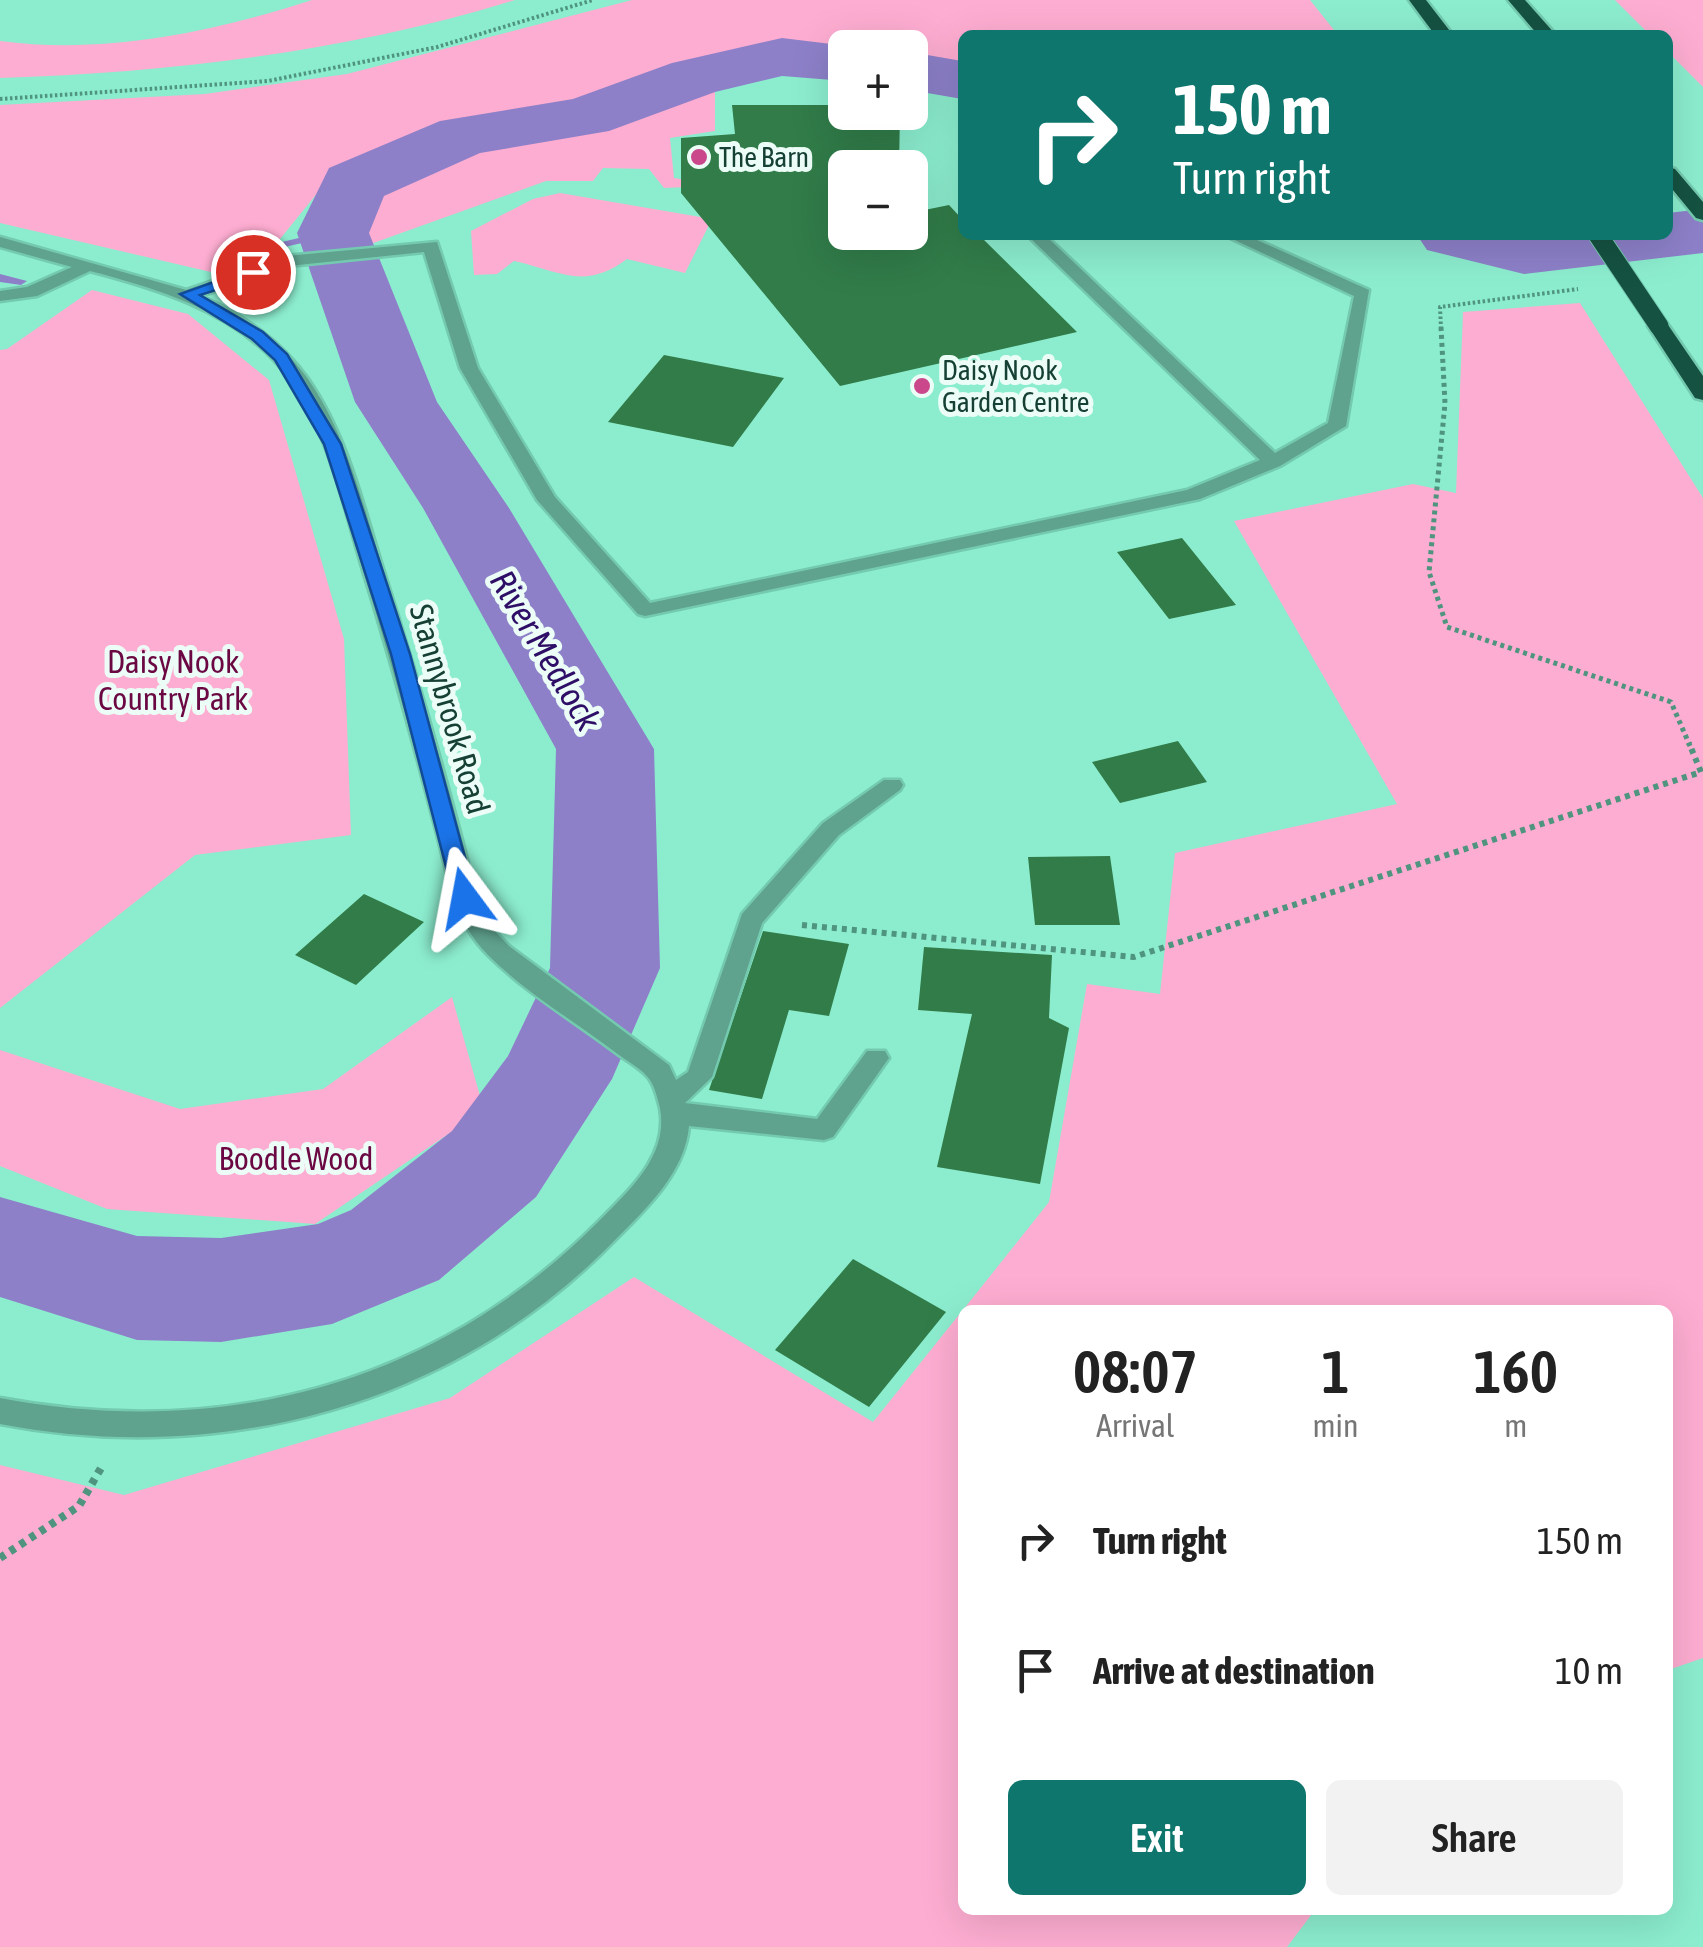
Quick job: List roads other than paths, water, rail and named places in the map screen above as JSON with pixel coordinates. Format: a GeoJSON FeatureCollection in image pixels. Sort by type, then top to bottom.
{"type":"FeatureCollection","features":[{"type":"Feature","properties":{"kind":"highway"},"geometry":{"type":"LineString","coordinates":[[1417,0],[1440,30]]}},
{"type":"Feature","properties":{"kind":"highway"},"geometry":{"type":"LineString","coordinates":[[1516,0],[1543,30]]}},
{"type":"Feature","properties":{"kind":"highway"},"geometry":{"type":"LineString","coordinates":[[1673,179],[1703,214]]}},
{"type":"Feature","properties":{"kind":"highway"},"geometry":{"type":"LineString","coordinates":[[1601,240],[1703,393]]}},
{"type":"Feature","properties":{"kind":"street"},"geometry":{"type":"LineString","coordinates":[[1040,240],[1273,462]]}},
{"type":"Feature","properties":{"kind":"street"},"geometry":{"type":"LineString","coordinates":[[188,294],[286,261],[431,246],[469,368],[478,385],[546,500],[645,610],[1193,495],[1273,462],[1337,426],[1363,294],[1243,240]]}},
{"type":"Feature","properties":{"kind":"street","name":"Stannybrook Road"},"geometry":{"type":"LineString","coordinates":[[0,242],[188,294],[257,336],[281,357],[332,444],[401,654],[465,898],[478,928],[500,952],[668,1095]]}},
{"type":"Feature","properties":{"kind":"street"},"geometry":{"type":"LineString","coordinates":[[0,296],[30,292],[88,266]]}},
{"type":"Feature","properties":{"kind":"street"},"geometry":{"type":"LineString","coordinates":[[668,1095],[699,1078],[751,920],[831,829],[892,785]]}},
{"type":"Feature","properties":{"kind":"street"},"geometry":{"type":"LineString","coordinates":[[668,1095],[824,1130],[876,1058]]}},
{"type":"Feature","properties":{"kind":"street"},"geometry":{"type":"LineString","coordinates":[[0,1411],[46,1421],[125,1426],[208,1422],[308,1406],[411,1368],[499,1321],[573,1264],[657,1177],[675,1132],[668,1095]]}},
{"type":"Feature","properties":{"kind":"waterway","name":"River Medlock"},"geometry":{"type":"LineString","coordinates":[[0,1247],[137,1288],[221,1290],[332,1273],[395,1245],[494,1164],[554,1079],[605,968],[605,749],[466,508],[396,402],[333,233],[354,183],[464,135],[585,117],[695,77],[782,57],[828,61]]}},
{"type":"Feature","properties":{"kind":"waterway","name":"River Medlock"},"geometry":{"type":"LineString","coordinates":[[928,74],[958,79]]}},
{"type":"Feature","properties":{"kind":"waterway","name":"River Medlock"},"geometry":{"type":"LineString","coordinates":[[1673,235],[1703,231]]}},
{"type":"Feature","properties":{"kind":"waterway"},"geometry":{"type":"LineString","coordinates":[[236,254],[333,233]]}},
{"type":"Feature","properties":{"kind":"waterway","name":"River Medlock"},"geometry":{"type":"LineString","coordinates":[[1474,240],[1524,252],[1626,240]]}},
{"type":"Feature","properties":{"kind":"waterway"},"geometry":{"type":"LineString","coordinates":[[0,278],[21,281]]}},
{"type":"Feature","properties":{"kind":"place","name":"The Barn"},"geometry":{"type":"Point","coordinates":[699,157]}},
{"type":"Feature","properties":{"kind":"place","name":"Daisy Nook Garden Centre"},"geometry":{"type":"Point","coordinates":[922,386]}},
{"type":"Feature","properties":{"kind":"park label","name":"Daisy Nook Country Park"},"geometry":{"type":"Point","coordinates":[173,680]}},
{"type":"Feature","properties":{"kind":"park label","name":"Boodle Wood"},"geometry":{"type":"Point","coordinates":[296,1158]}}]}
